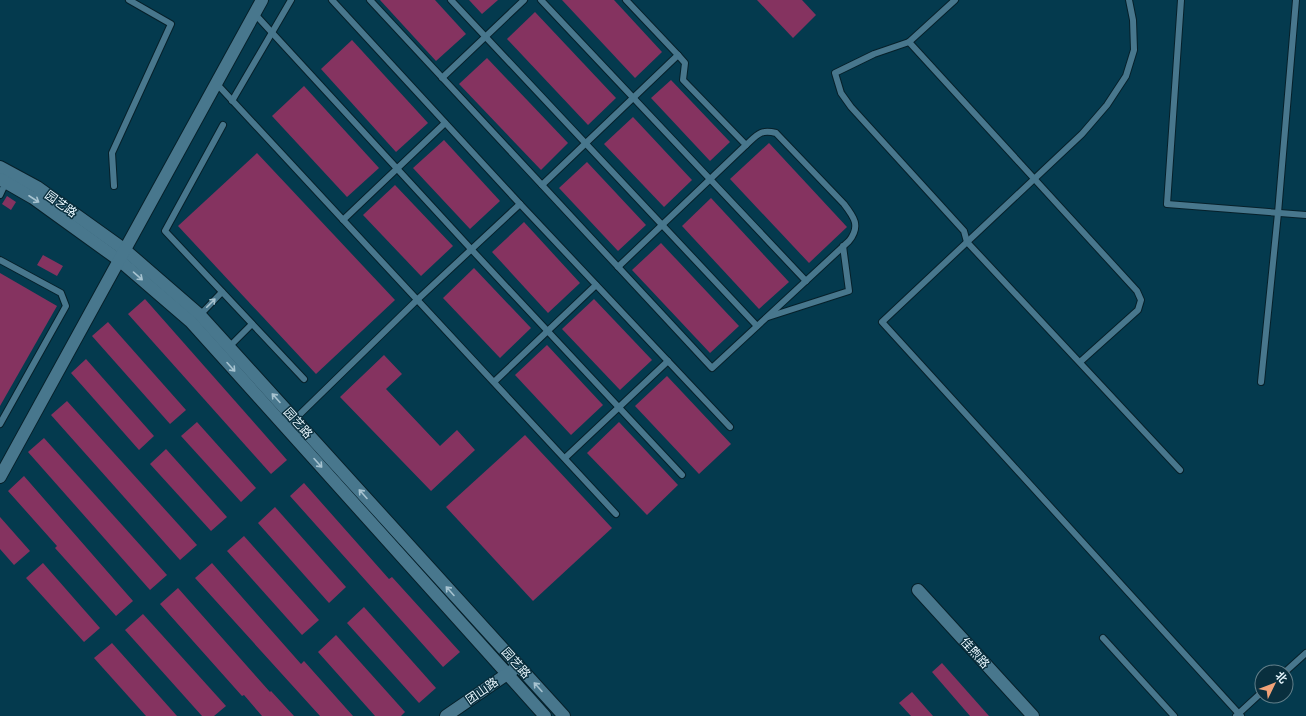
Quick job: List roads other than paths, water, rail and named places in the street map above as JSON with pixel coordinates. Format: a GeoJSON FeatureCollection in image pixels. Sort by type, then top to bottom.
{"type":"FeatureCollection","features":[{"type":"Feature","properties":{"kind":"street"},"geometry":{"type":"LineString","coordinates":[[0,477],[262,0]]}},
{"type":"Feature","properties":{"kind":"street","name":"园艺路"},"geometry":{"type":"LineString","coordinates":[[0,167],[37,187],[200,315],[230,346],[564,716]]}},
{"type":"Feature","properties":{"kind":"street","name":"园艺路"},"geometry":{"type":"LineString","coordinates":[[3,181],[33,198],[122,255],[191,322],[545,716]]}},
{"type":"Feature","properties":{"kind":"street","name":"佳煦路"},"geometry":{"type":"LineString","coordinates":[[918,590],[1033,716]]}},
{"type":"Feature","properties":{"kind":"street","name":"团山路"},"geometry":{"type":"LineString","coordinates":[[446,716],[519,666]]}},
{"type":"Feature","properties":{"kind":"lane"},"geometry":{"type":"LineString","coordinates":[[114,186],[112,153],[170,24],[129,0]]}},
{"type":"Feature","properties":{"kind":"lane"},"geometry":{"type":"LineString","coordinates":[[232,101],[291,0]]}},
{"type":"Feature","properties":{"kind":"lane"},"geometry":{"type":"LineString","coordinates":[[332,0],[520,204],[730,427]]}},
{"type":"Feature","properties":{"kind":"lane"},"geometry":{"type":"LineString","coordinates":[[370,0],[442,78],[712,368],[844,246],[855,234],[855,223],[852,214],[844,204],[776,133],[767,131],[760,133],[618,267]]}},
{"type":"Feature","properties":{"kind":"lane"},"geometry":{"type":"LineString","coordinates":[[451,0],[757,326]]}},
{"type":"Feature","properties":{"kind":"lane"},"geometry":{"type":"LineString","coordinates":[[442,78],[524,0]]}},
{"type":"Feature","properties":{"kind":"lane"},"geometry":{"type":"LineString","coordinates":[[541,0],[806,281]]}},
{"type":"Feature","properties":{"kind":"lane"},"geometry":{"type":"LineString","coordinates":[[626,0],[685,63],[683,80],[746,146]]}},
{"type":"Feature","properties":{"kind":"lane"},"geometry":{"type":"LineString","coordinates":[[955,0],[909,42],[874,54],[835,73],[841,93],[851,107],[964,231],[968,242],[1180,470]]}},
{"type":"Feature","properties":{"kind":"lane"},"geometry":{"type":"LineString","coordinates":[[1129,0],[1133,20],[1134,50],[1126,76],[1107,105],[1082,134],[882,322],[1238,715],[1254,700]]}},
{"type":"Feature","properties":{"kind":"lane"},"geometry":{"type":"LineString","coordinates":[[1181,0],[1167,204],[1306,215]]}},
{"type":"Feature","properties":{"kind":"lane"},"geometry":{"type":"LineString","coordinates":[[1261,382],[1278,213],[1296,0]]}},
{"type":"Feature","properties":{"kind":"lane"},"geometry":{"type":"LineString","coordinates":[[254,13],[682,475]]}},
{"type":"Feature","properties":{"kind":"lane"},"geometry":{"type":"LineString","coordinates":[[909,42],[1137,291],[1141,300],[1138,310],[1080,362]]}},
{"type":"Feature","properties":{"kind":"lane"},"geometry":{"type":"LineString","coordinates":[[542,185],[678,55]]}},
{"type":"Feature","properties":{"kind":"lane"},"geometry":{"type":"LineString","coordinates":[[216,84],[616,514]]}},
{"type":"Feature","properties":{"kind":"lane"},"geometry":{"type":"LineString","coordinates":[[343,220],[445,123]]}},
{"type":"Feature","properties":{"kind":"lane"},"geometry":{"type":"LineString","coordinates":[[223,125],[165,231],[304,379]]}},
{"type":"Feature","properties":{"kind":"lane"},"geometry":{"type":"LineString","coordinates":[[0,195],[3,181]]}},
{"type":"Feature","properties":{"kind":"lane"},"geometry":{"type":"LineString","coordinates":[[295,419],[417,300],[520,204]]}},
{"type":"Feature","properties":{"kind":"lane"},"geometry":{"type":"LineString","coordinates":[[766,317],[849,291],[844,246]]}},
{"type":"Feature","properties":{"kind":"lane"},"geometry":{"type":"LineString","coordinates":[[0,260],[61,293],[66,306],[0,424]]}},
{"type":"Feature","properties":{"kind":"lane"},"geometry":{"type":"LineString","coordinates":[[494,382],[596,285]]}},
{"type":"Feature","properties":{"kind":"lane"},"geometry":{"type":"LineString","coordinates":[[200,315],[222,292]]}},
{"type":"Feature","properties":{"kind":"lane"},"geometry":{"type":"LineString","coordinates":[[230,346],[252,324]]}},
{"type":"Feature","properties":{"kind":"lane"},"geometry":{"type":"LineString","coordinates":[[565,458],[668,361]]}},
{"type":"Feature","properties":{"kind":"lane"},"geometry":{"type":"LineString","coordinates":[[1103,638],[1174,716]]}},
{"type":"Feature","properties":{"kind":"lane"},"geometry":{"type":"LineString","coordinates":[[1294,664],[1306,653]]}}]}
